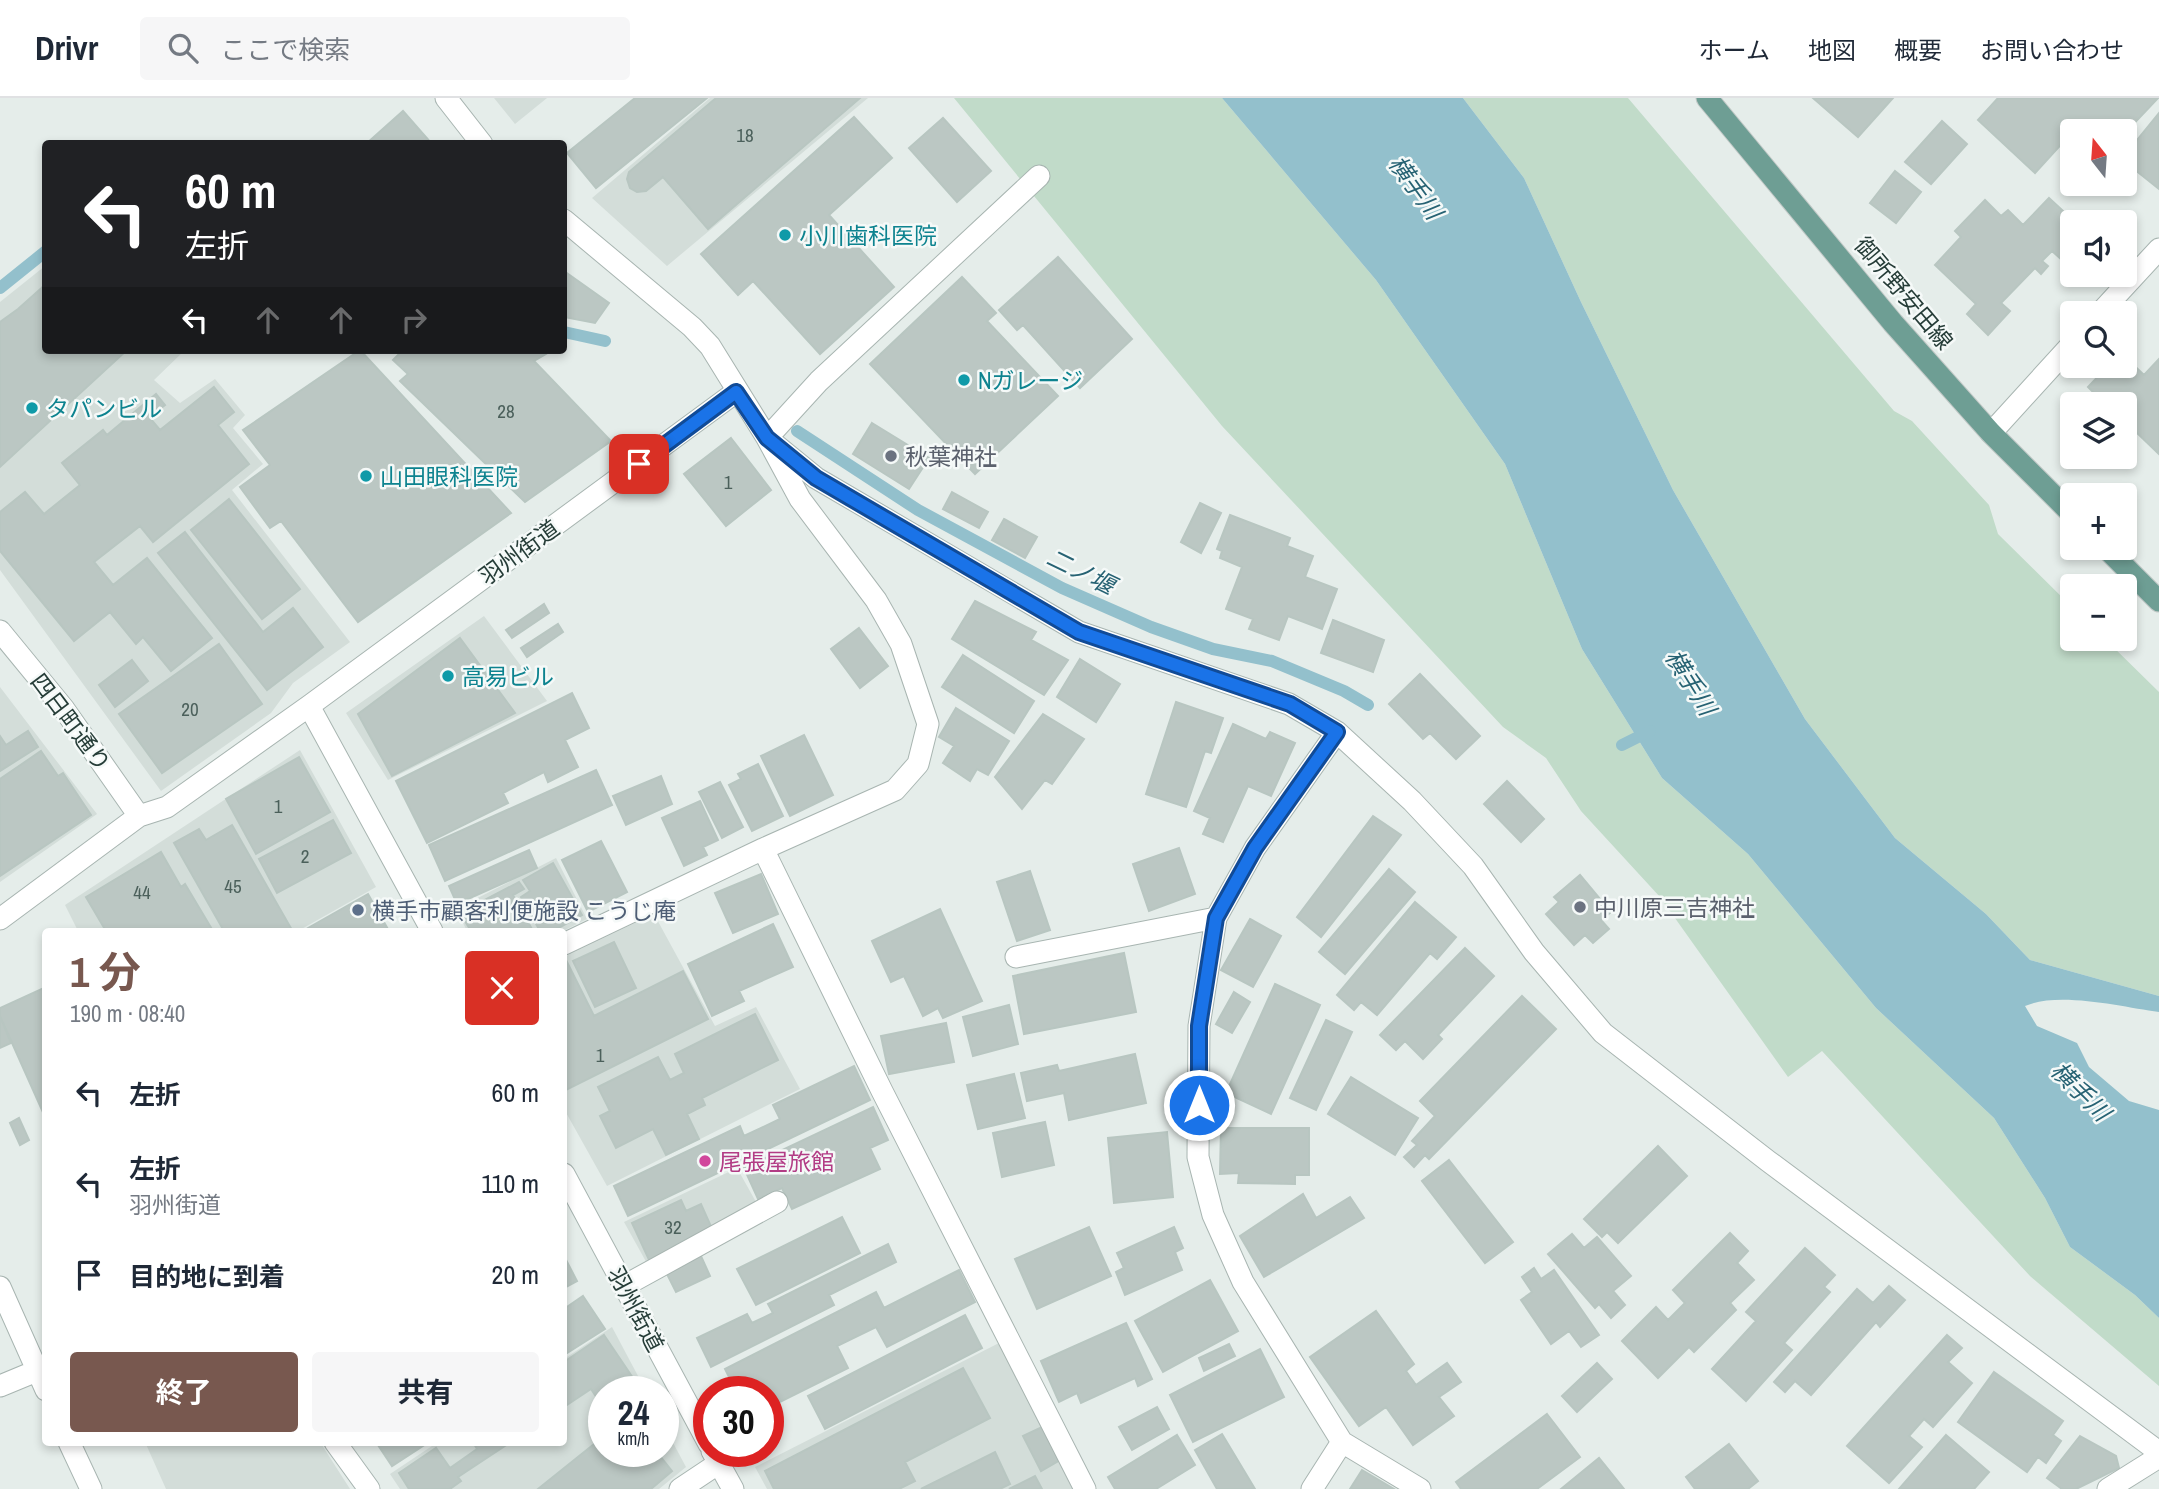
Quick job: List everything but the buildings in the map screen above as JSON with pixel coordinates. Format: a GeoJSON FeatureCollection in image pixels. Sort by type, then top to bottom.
{"type":"FeatureCollection","features":[{"type":"Feature","properties":{"kind":"main road","name":"御所野安田線"},"geometry":{"type":"LineString","coordinates":[[1707,98],[1894,323],[1991,433],[2060,502]]}},
{"type":"Feature","properties":{"kind":"main road"},"geometry":{"type":"LineString","coordinates":[[2118,560],[2159,601]]}},
{"type":"Feature","properties":{"kind":"street"},"geometry":{"type":"LineString","coordinates":[[446,98],[478,140]]}},
{"type":"Feature","properties":{"kind":"street"},"geometry":{"type":"LineString","coordinates":[[767,438],[811,389],[1039,176]]}},
{"type":"Feature","properties":{"kind":"street"},"geometry":{"type":"LineString","coordinates":[[567,223],[692,327],[710,346],[736,392],[767,438],[800,499],[876,600],[901,644],[928,724],[918,764],[895,790],[763,849],[567,943]]}},
{"type":"Feature","properties":{"kind":"street"},"geometry":{"type":"LineString","coordinates":[[2111,301],[2159,249]]}},
{"type":"Feature","properties":{"kind":"street"},"geometry":{"type":"LineString","coordinates":[[1991,433],[2060,357]]}},
{"type":"Feature","properties":{"kind":"street","name":"羽州街道"},"geometry":{"type":"LineString","coordinates":[[0,919],[139,816],[167,807],[309,706],[736,392]]}},
{"type":"Feature","properties":{"kind":"street"},"geometry":{"type":"LineString","coordinates":[[767,438],[816,478],[1079,632],[1290,704],[1337,732],[1412,801],[1473,866],[1534,952],[1603,1032],[1768,1161],[2159,1454],[2108,1489]]}},
{"type":"Feature","properties":{"kind":"street","name":"四日町通り"},"geometry":{"type":"LineString","coordinates":[[0,631],[64,709],[139,816]]}},
{"type":"Feature","properties":{"kind":"street"},"geometry":{"type":"LineString","coordinates":[[309,706],[430,928]]}},
{"type":"Feature","properties":{"kind":"street"},"geometry":{"type":"LineString","coordinates":[[1337,732],[1255,848],[1216,918],[1199,1026],[1198,1157],[1213,1215],[1243,1282],[1342,1442],[1420,1489]]}},
{"type":"Feature","properties":{"kind":"street"},"geometry":{"type":"LineString","coordinates":[[763,849],[1085,1489]]}},
{"type":"Feature","properties":{"kind":"street"},"geometry":{"type":"LineString","coordinates":[[1016,957],[1216,918]]}},
{"type":"Feature","properties":{"kind":"street","name":"羽州街道"},"geometry":{"type":"LineString","coordinates":[[567,1180],[693,1414]]}},
{"type":"Feature","properties":{"kind":"street"},"geometry":{"type":"LineString","coordinates":[[624,1286],[777,1202]]}},
{"type":"Feature","properties":{"kind":"street"},"geometry":{"type":"LineString","coordinates":[[0,1287],[42,1374]]}},
{"type":"Feature","properties":{"kind":"street"},"geometry":{"type":"LineString","coordinates":[[0,1385],[42,1376]]}},
{"type":"Feature","properties":{"kind":"street"},"geometry":{"type":"LineString","coordinates":[[1312,1489],[1342,1442]]}},
{"type":"Feature","properties":{"kind":"street"},"geometry":{"type":"LineString","coordinates":[[71,1446],[91,1489]]}},
{"type":"Feature","properties":{"kind":"street"},"geometry":{"type":"LineString","coordinates":[[338,1446],[369,1489]]}},
{"type":"Feature","properties":{"kind":"street"},"geometry":{"type":"LineString","coordinates":[[680,1489],[705,1467]]}},
{"type":"Feature","properties":{"kind":"street"},"geometry":{"type":"LineString","coordinates":[[721,1467],[733,1489]]}},
{"type":"Feature","properties":{"kind":"shaded area"},"geometry":{"type":"Polygon","coordinates":[[[494,98],[547,98],[515,124],[494,98]]]}},
{"type":"Feature","properties":{"kind":"shaded area"},"geometry":{"type":"Polygon","coordinates":[[[710,98],[868,98],[667,266],[592,198],[710,98]]]}},
{"type":"Feature","properties":{"kind":"shaded area"},"geometry":{"type":"Polygon","coordinates":[[[42,268],[42,354],[181,354],[154,380],[180,403],[215,379],[245,415],[233,428],[263,464],[232,490],[350,642],[293,683],[271,713],[161,791],[0,570],[0,302],[42,268]]]}},
{"type":"Feature","properties":{"kind":"shaded area","name":"高易ビル"},"geometry":{"type":"Polygon","coordinates":[[[484,616],[547,701],[388,780],[346,713],[484,616]]]}},
{"type":"Feature","properties":{"kind":"shaded area"},"geometry":{"type":"Polygon","coordinates":[[[0,687],[97,814],[0,882],[0,687]]]}},
{"type":"Feature","properties":{"kind":"shaded area"},"geometry":{"type":"Polygon","coordinates":[[[300,750],[376,887],[303,928],[76,928],[65,905],[300,750]]]}},
{"type":"Feature","properties":{"kind":"shaded area"},"geometry":{"type":"Polygon","coordinates":[[[556,858],[587,919],[567,929],[466,928],[456,909],[556,858]]]}},
{"type":"Feature","properties":{"kind":"shaded area"},"geometry":{"type":"Polygon","coordinates":[[[654,914],[715,1026],[756,1007],[800,1089],[607,1186],[567,1114],[567,956],[654,914]]]}},
{"type":"Feature","properties":{"kind":"shaded area"},"geometry":{"type":"Polygon","coordinates":[[[737,1168],[765,1218],[654,1276],[624,1222],[737,1168]]]}},
{"type":"Feature","properties":{"kind":"shaded area"},"geometry":{"type":"Polygon","coordinates":[[[612,1327],[638,1376],[588,1376],[588,1467],[679,1467],[679,1454],[686,1467],[659,1489],[400,1489],[390,1474],[432,1446],[567,1446],[567,1357],[612,1327]]]}},
{"type":"Feature","properties":{"kind":"shaded area"},"geometry":{"type":"Polygon","coordinates":[[[999,1343],[1079,1489],[767,1489],[755,1467],[784,1467],[784,1452],[999,1343]]]}},
{"type":"Feature","properties":{"kind":"shaded area"},"geometry":{"type":"Polygon","coordinates":[[[147,1446],[323,1446],[350,1489],[166,1489],[147,1446]]]}},
{"type":"Feature","properties":{"kind":"green space"},"geometry":{"type":"Polygon","coordinates":[[[954,98],[1222,98],[1376,280],[1505,464],[1582,649],[1662,778],[1748,854],[1876,1008],[1994,1118],[2045,1198],[2070,1247],[2135,1295],[2159,1318],[2159,1386],[2030,1276],[1822,1051],[1788,1077],[1660,897],[1581,811],[1546,758],[1503,727],[1222,426],[954,98]]]}},
{"type":"Feature","properties":{"kind":"green space"},"geometry":{"type":"Polygon","coordinates":[[[1463,98],[1628,98],[1894,411],[1912,421],[1989,505],[1998,534],[2060,595],[2060,651],[2117,651],[2159,692],[2159,996],[2030,960],[1986,914],[1895,838],[1805,719],[1673,490],[1524,178],[1463,98]]]}},
{"type":"Feature","properties":{"kind":"water","name":"横手川"},"geometry":{"type":"Polygon","coordinates":[[[1222,98],[1463,98],[1524,178],[1673,490],[1805,719],[1895,838],[1986,914],[2030,960],[2159,996],[2159,1012],[2073,1000],[2039,1002],[2025,1006],[2037,1026],[2077,1043],[2089,1067],[2129,1101],[2159,1110],[2159,1318],[2135,1295],[2070,1247],[2045,1198],[1994,1118],[1876,1008],[1748,854],[1662,778],[1582,649],[1505,464],[1376,280],[1222,98]]]}},
{"type":"Feature","properties":{"kind":"waterway","name":"二ノ堰"},"geometry":{"type":"LineString","coordinates":[[0,288],[42,254]]}},
{"type":"Feature","properties":{"kind":"waterway","name":"二ノ堰"},"geometry":{"type":"LineString","coordinates":[[567,333],[605,341]]}},
{"type":"Feature","properties":{"kind":"waterway","name":"二ノ堰"},"geometry":{"type":"LineString","coordinates":[[797,431],[918,510],[1062,588],[1151,627],[1213,649],[1272,661],[1344,691],[1368,705]]}},
{"type":"Feature","properties":{"kind":"waterway","name":"二ノ堰"},"geometry":{"type":"LineString","coordinates":[[1622,745],[1650,731]]}},
{"type":"Feature","properties":{"kind":"place","name":"小川歯科医院"},"geometry":{"type":"Point","coordinates":[785,235]}},
{"type":"Feature","properties":{"kind":"place","name":"Nガレージ"},"geometry":{"type":"Point","coordinates":[964,380]}},
{"type":"Feature","properties":{"kind":"place","name":"タパンビル"},"geometry":{"type":"Point","coordinates":[32,408]}},
{"type":"Feature","properties":{"kind":"place","name":"秋葉神社"},"geometry":{"type":"Point","coordinates":[891,456]}},
{"type":"Feature","properties":{"kind":"place","name":"山田眼科医院"},"geometry":{"type":"Point","coordinates":[366,476]}},
{"type":"Feature","properties":{"kind":"place","name":"高易ビル"},"geometry":{"type":"Point","coordinates":[448,676]}},
{"type":"Feature","properties":{"kind":"place","name":"中川原三吉神社"},"geometry":{"type":"Point","coordinates":[1580,907]}},
{"type":"Feature","properties":{"kind":"place","name":"横手市顧客利便施設 こうじ庵"},"geometry":{"type":"Point","coordinates":[358,910]}},
{"type":"Feature","properties":{"kind":"place","name":"尾張屋旅館"},"geometry":{"type":"Point","coordinates":[705,1161]}},
{"type":"Feature","properties":{"kind":"route"},"geometry":{"type":"LineString","coordinates":[[639,464],[736,392],[767,438],[816,478],[1079,632],[1290,704],[1337,732],[1255,848],[1216,918],[1199,1026],[1199,1105]]}}]}
